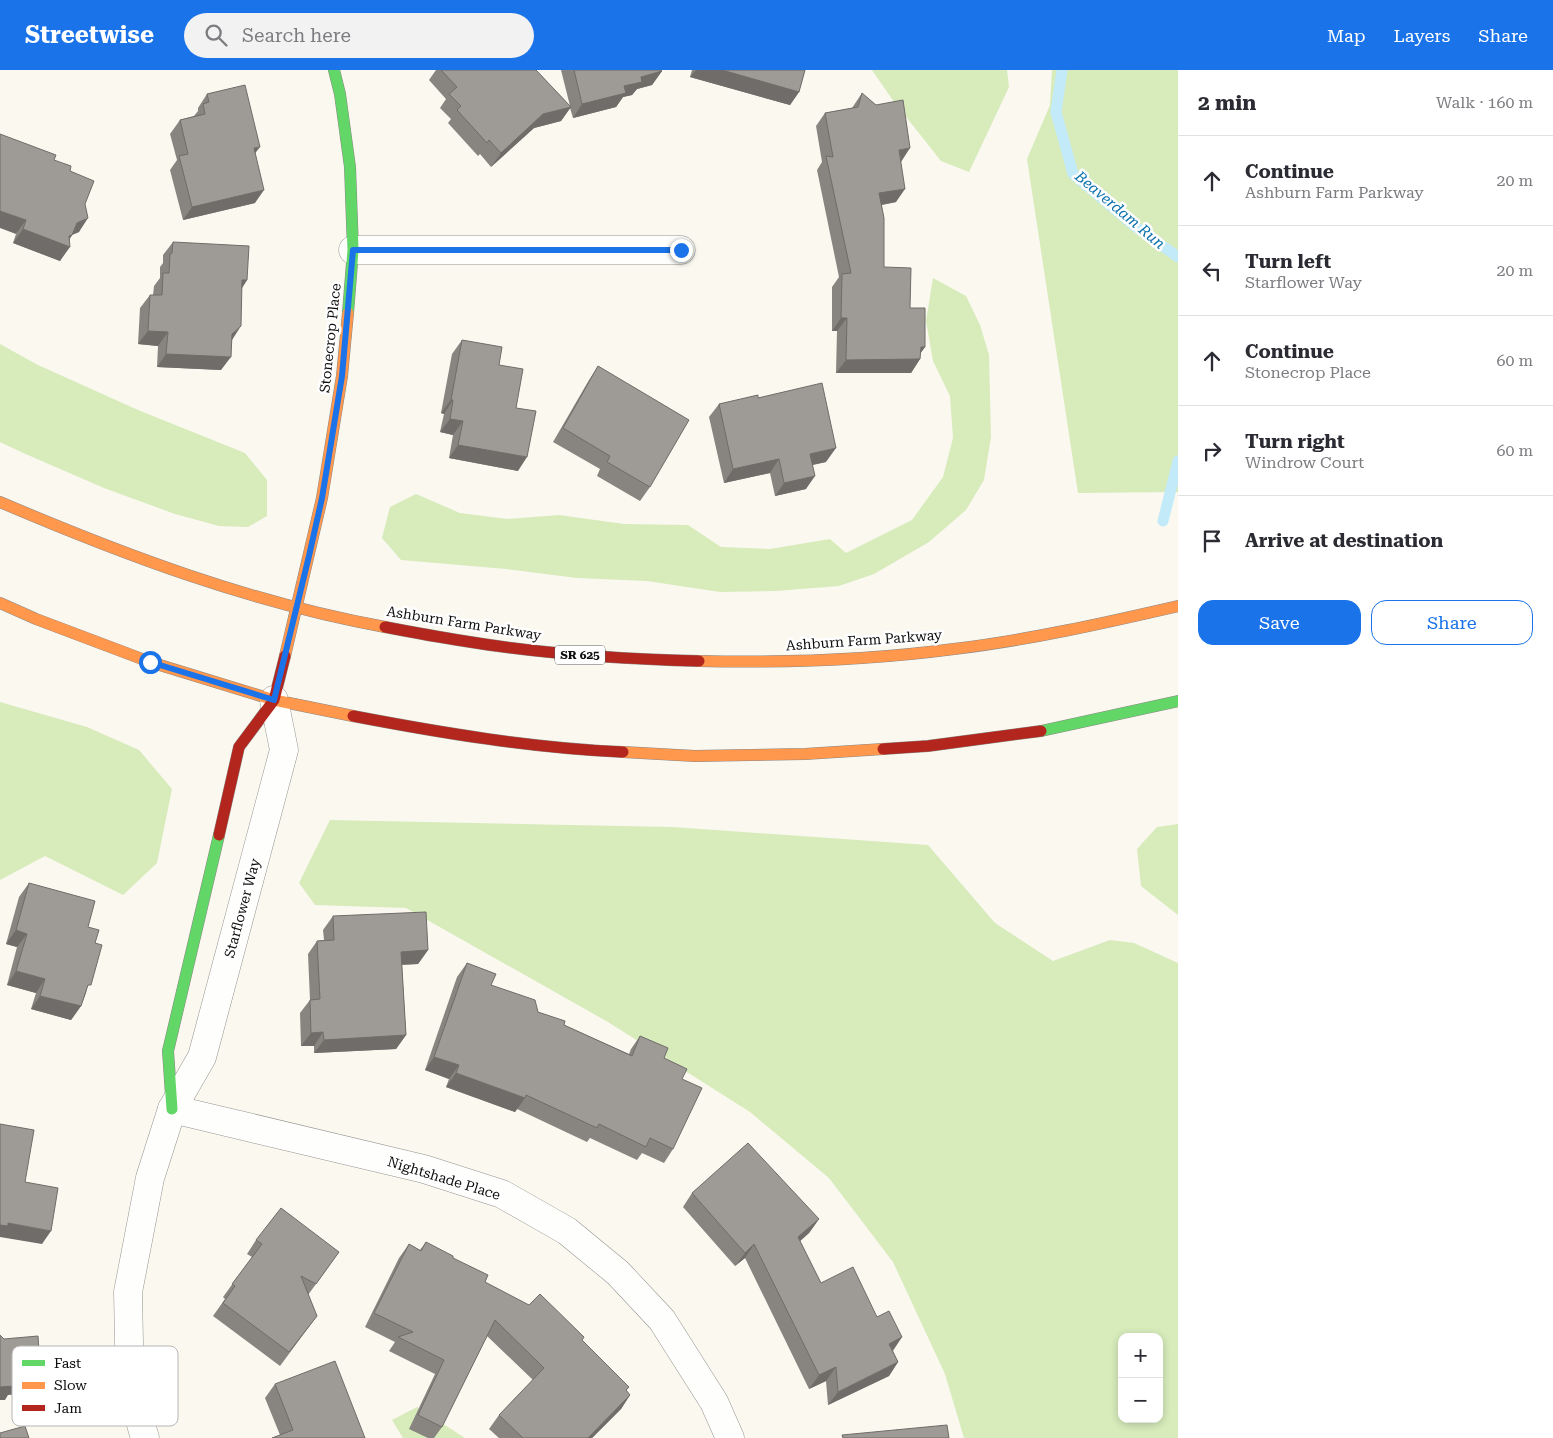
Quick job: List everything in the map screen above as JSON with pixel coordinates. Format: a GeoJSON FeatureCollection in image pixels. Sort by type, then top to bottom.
{"type":"FeatureCollection","features":[{"type":"Feature","properties":{"kind":"main road","name":"Stonecrop Place"},"geometry":{"type":"LineString","coordinates":[[297,607],[322,498],[342,376],[353,250],[350,167],[340,94],[334,70]]}},
{"type":"Feature","properties":{"kind":"main road","name":"Ashburn Farm Parkway"},"geometry":{"type":"LineString","coordinates":[[0,502],[115,550],[189,576],[297,607],[456,640],[599,657],[699,662],[837,659],[922,653],[993,644],[1072,630],[1178,606]]}},
{"type":"Feature","properties":{"kind":"main road"},"geometry":{"type":"LineString","coordinates":[[0,603],[36,619],[150,662],[274,700],[486,740],[597,751],[695,756],[805,754],[928,746],[1041,731],[1178,702]]}},
{"type":"Feature","properties":{"kind":"main road","name":"Starflower Way"},"geometry":{"type":"LineString","coordinates":[[172,1109],[168,1051],[238,747],[274,700],[297,607]]}},
{"type":"Feature","properties":{"kind":"street"},"geometry":{"type":"LineString","coordinates":[[353,250],[681,250]]}},
{"type":"Feature","properties":{"kind":"street","name":"Starflower Way"},"geometry":{"type":"LineString","coordinates":[[129,1346],[128,1292],[150,1178],[172,1109],[202,1057],[284,750],[274,700]]}},
{"type":"Feature","properties":{"kind":"street","name":"Nightshade Place"},"geometry":{"type":"LineString","coordinates":[[172,1109],[424,1169],[502,1194],[567,1231],[618,1273],[662,1320],[714,1402],[730,1438]]}},
{"type":"Feature","properties":{"kind":"green space"},"geometry":{"type":"Polygon","coordinates":[[[872,70],[1007,70],[1009,87],[969,172],[941,161],[892,99],[872,70]]]}},
{"type":"Feature","properties":{"kind":"green space"},"geometry":{"type":"Polygon","coordinates":[[[1052,70],[1178,70],[1178,492],[1078,493],[1027,159],[1050,105],[1052,70]]]}},
{"type":"Feature","properties":{"kind":"green space"},"geometry":{"type":"Polygon","coordinates":[[[933,278],[966,296],[980,325],[989,355],[991,437],[984,480],[966,510],[929,542],[874,574],[839,586],[776,591],[720,592],[647,581],[577,578],[506,569],[401,560],[382,538],[390,507],[416,494],[460,513],[507,519],[559,515],[624,524],[688,525],[721,547],[770,549],[830,539],[846,553],[912,520],[943,477],[953,438],[950,396],[933,361],[926,321],[933,278]]]}},
{"type":"Feature","properties":{"kind":"green space"},"geometry":{"type":"Polygon","coordinates":[[[0,344],[38,365],[138,410],[245,453],[267,480],[267,516],[248,527],[219,526],[175,514],[104,488],[0,442],[0,344]]]}},
{"type":"Feature","properties":{"kind":"green space"},"geometry":{"type":"Polygon","coordinates":[[[0,702],[87,727],[139,750],[172,789],[157,863],[123,895],[45,856],[0,880],[0,702]]]}},
{"type":"Feature","properties":{"kind":"green space"},"geometry":{"type":"Polygon","coordinates":[[[330,820],[673,827],[928,845],[995,923],[1053,961],[1110,940],[1134,943],[1178,963],[1178,1438],[964,1438],[945,1374],[893,1262],[829,1178],[750,1112],[608,1022],[406,908],[315,905],[299,883],[330,820]]]}},
{"type":"Feature","properties":{"kind":"green space"},"geometry":{"type":"Polygon","coordinates":[[[1178,824],[1178,915],[1141,886],[1137,849],[1157,827],[1178,824]]]}},
{"type":"Feature","properties":{"kind":"green space"},"geometry":{"type":"Polygon","coordinates":[[[417,1407],[465,1438],[403,1438],[392,1420],[417,1407]]]}},
{"type":"Feature","properties":{"kind":"building"},"geometry":{"type":"Polygon","coordinates":[[[441,70],[536,70],[571,107],[543,114],[501,153],[489,140],[487,143],[457,110],[461,106],[449,94],[457,87],[441,70]]]}},
{"type":"Feature","properties":{"kind":"building"},"geometry":{"type":"Polygon","coordinates":[[[574,70],[662,71],[641,77],[642,82],[624,86],[626,93],[582,104],[574,70]]]}},
{"type":"Feature","properties":{"kind":"building"},"geometry":{"type":"Polygon","coordinates":[[[722,70],[805,70],[799,92],[722,70]]]}},
{"type":"Feature","properties":{"kind":"building"},"geometry":{"type":"Polygon","coordinates":[[[245,85],[260,147],[254,148],[264,190],[192,207],[179,156],[188,154],[180,120],[205,114],[203,104],[209,102],[207,94],[245,85]]]}},
{"type":"Feature","properties":{"kind":"building"},"geometry":{"type":"Polygon","coordinates":[[[862,93],[876,105],[903,100],[910,148],[899,150],[905,189],[879,193],[884,218],[884,267],[911,268],[910,308],[925,308],[925,347],[921,347],[920,359],[846,360],[847,318],[841,318],[842,274],[851,273],[826,156],[833,157],[825,113],[858,107],[862,93]]]}},
{"type":"Feature","properties":{"kind":"building"},"geometry":{"type":"Polygon","coordinates":[[[0,134],[56,155],[54,160],[71,166],[70,171],[94,181],[85,204],[88,218],[77,223],[72,235],[69,236],[70,247],[23,229],[26,220],[0,211],[0,134]]]}},
{"type":"Feature","properties":{"kind":"building"},"geometry":{"type":"Polygon","coordinates":[[[173,242],[249,246],[247,280],[242,280],[241,326],[232,334],[231,357],[166,354],[168,332],[148,331],[150,295],[162,295],[163,273],[169,273],[173,242]]]}},
{"type":"Feature","properties":{"kind":"building"},"geometry":{"type":"Polygon","coordinates":[[[462,340],[502,347],[499,365],[523,369],[516,408],[536,411],[527,457],[458,445],[463,421],[450,419],[453,400],[451,400],[462,340]]]}},
{"type":"Feature","properties":{"kind":"building"},"geometry":{"type":"Polygon","coordinates":[[[598,366],[689,420],[650,487],[607,462],[610,456],[563,428],[598,366]]]}},
{"type":"Feature","properties":{"kind":"building"},"geometry":{"type":"Polygon","coordinates":[[[822,383],[836,448],[810,454],[815,476],[784,483],[779,459],[733,469],[719,404],[758,395],[758,398],[822,383]]]}},
{"type":"Feature","properties":{"kind":"building"},"geometry":{"type":"Polygon","coordinates":[[[29,883],[95,901],[88,927],[99,930],[95,943],[102,945],[91,985],[88,985],[81,1006],[40,996],[45,979],[16,971],[27,934],[16,930],[29,883]]]}},
{"type":"Feature","properties":{"kind":"building"},"geometry":{"type":"Polygon","coordinates":[[[426,912],[428,950],[401,952],[406,1035],[324,1040],[323,1032],[311,1033],[310,1000],[320,999],[317,941],[334,940],[333,916],[426,912]]]}},
{"type":"Feature","properties":{"kind":"building"},"geometry":{"type":"Polygon","coordinates":[[[467,963],[496,974],[491,985],[535,1000],[538,1012],[565,1021],[564,1025],[632,1056],[640,1036],[668,1048],[664,1058],[687,1069],[682,1079],[702,1088],[673,1149],[650,1138],[646,1147],[599,1124],[597,1128],[526,1095],[525,1098],[456,1073],[459,1065],[434,1057],[467,963]]]}},
{"type":"Feature","properties":{"kind":"building"},"geometry":{"type":"Polygon","coordinates":[[[0,1124],[34,1130],[25,1182],[58,1188],[51,1231],[8,1223],[8,1226],[0,1225],[0,1124]]]}},
{"type":"Feature","properties":{"kind":"building"},"geometry":{"type":"Polygon","coordinates":[[[748,1143],[819,1219],[798,1237],[821,1283],[853,1267],[877,1317],[889,1311],[902,1337],[889,1344],[898,1362],[838,1392],[836,1367],[819,1375],[754,1244],[745,1253],[692,1193],[748,1143]]]}},
{"type":"Feature","properties":{"kind":"building"},"geometry":{"type":"Polygon","coordinates":[[[281,1208],[339,1252],[316,1284],[301,1276],[317,1316],[289,1352],[223,1303],[235,1286],[232,1284],[262,1244],[256,1240],[281,1208]]]}},
{"type":"Feature","properties":{"kind":"building"},"geometry":{"type":"Polygon","coordinates":[[[426,1242],[488,1275],[485,1282],[529,1305],[540,1294],[584,1337],[582,1340],[629,1387],[626,1390],[630,1395],[588,1438],[523,1438],[499,1415],[544,1368],[495,1320],[442,1427],[418,1415],[444,1360],[398,1337],[413,1332],[374,1313],[409,1244],[421,1251],[426,1242]]]}},
{"type":"Feature","properties":{"kind":"building"},"geometry":{"type":"Polygon","coordinates":[[[0,1335],[4,1339],[38,1336],[39,1346],[12,1346],[12,1386],[0,1387],[0,1335]]]}},
{"type":"Feature","properties":{"kind":"building"},"geometry":{"type":"Polygon","coordinates":[[[335,1361],[365,1438],[272,1438],[293,1430],[275,1384],[335,1361]]]}},
{"type":"Feature","properties":{"kind":"building"},"geometry":{"type":"Polygon","coordinates":[[[947,1425],[949,1438],[843,1438],[842,1435],[947,1425]]]}},
{"type":"Feature","properties":{"kind":"building"},"geometry":{"type":"Polygon","coordinates":[[[25,1426],[29,1438],[0,1438],[0,1433],[25,1426]]]}},
{"type":"Feature","properties":{"kind":"waterway","name":"Beaverdam Run"},"geometry":{"type":"LineString","coordinates":[[1062,70],[1056,112],[1073,174],[1136,227],[1178,257]]}},
{"type":"Feature","properties":{"kind":"waterway","name":"Beaverdam Run"},"geometry":{"type":"LineString","coordinates":[[1163,521],[1178,461]]}},
{"type":"Feature","properties":{"kind":"traffic: fast"},"geometry":{"type":"LineString","coordinates":[[334,70],[340,94],[350,167],[353,250],[348,313]]}},
{"type":"Feature","properties":{"kind":"traffic: fast"},"geometry":{"type":"LineString","coordinates":[[1041,731],[1178,701]]}},
{"type":"Feature","properties":{"kind":"traffic: fast"},"geometry":{"type":"LineString","coordinates":[[172,1109],[168,1051],[219,835]]}},
{"type":"Feature","properties":{"kind":"traffic: slow"},"geometry":{"type":"LineString","coordinates":[[285,656],[322,498],[342,376],[348,313]]}},
{"type":"Feature","properties":{"kind":"traffic: slow"},"geometry":{"type":"LineString","coordinates":[[0,502],[141,559],[237,591],[335,617],[385,627]]}},
{"type":"Feature","properties":{"kind":"traffic: slow"},"geometry":{"type":"LineString","coordinates":[[0,603],[36,619],[150,662],[274,700],[353,716]]}},
{"type":"Feature","properties":{"kind":"traffic: slow"},"geometry":{"type":"LineString","coordinates":[[699,661],[827,660],[922,653],[1038,636],[1178,606]]}},
{"type":"Feature","properties":{"kind":"traffic: slow"},"geometry":{"type":"LineString","coordinates":[[623,752],[695,756],[805,754],[883,749]]}},
{"type":"Feature","properties":{"kind":"traffic: jam"},"geometry":{"type":"LineString","coordinates":[[385,627],[493,646],[552,653],[699,661]]}},
{"type":"Feature","properties":{"kind":"traffic: jam"},"geometry":{"type":"LineString","coordinates":[[219,835],[239,747],[274,700],[285,656]]}},
{"type":"Feature","properties":{"kind":"traffic: jam"},"geometry":{"type":"LineString","coordinates":[[353,716],[487,739],[623,752]]}},
{"type":"Feature","properties":{"kind":"traffic: jam"},"geometry":{"type":"LineString","coordinates":[[883,749],[928,746],[1041,731]]}},
{"type":"Feature","properties":{"kind":"route"},"geometry":{"type":"LineString","coordinates":[[150,662],[274,700],[322,498],[342,376],[353,250],[681,250]]}}]}
